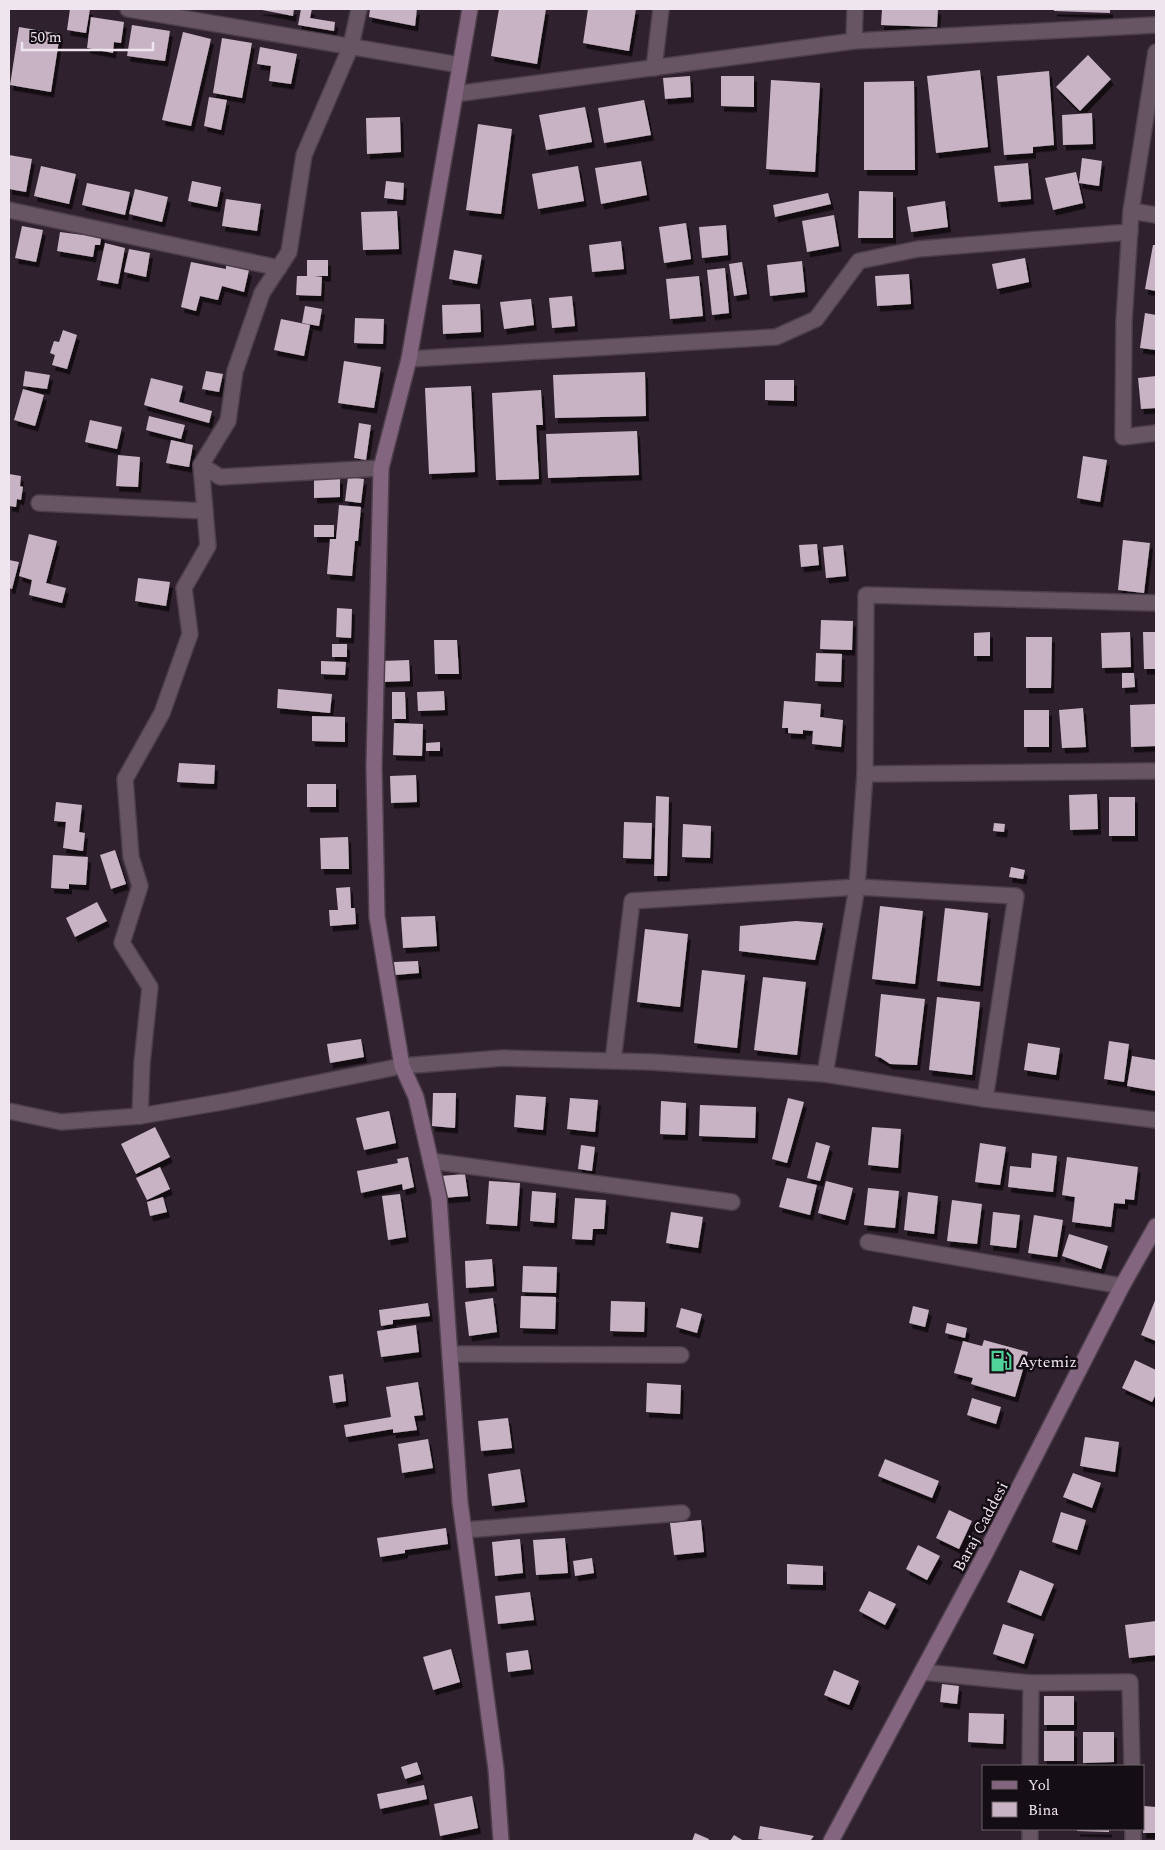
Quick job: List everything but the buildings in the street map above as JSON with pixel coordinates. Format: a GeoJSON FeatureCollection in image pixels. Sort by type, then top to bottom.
{"type":"FeatureCollection","features":[{"type":"Feature","properties":{"kind":"street"},"geometry":{"type":"LineString","coordinates":[[128,9],[460,65]]}},
{"type":"Feature","properties":{"kind":"street"},"geometry":{"type":"LineString","coordinates":[[140,1116],[142,1063],[150,987],[122,943],[140,886],[132,858],[125,779],[162,713],[190,634],[184,588],[208,546],[200,464],[228,421],[235,371],[262,293],[289,252],[304,156],[351,46],[359,9]]}},
{"type":"Feature","properties":{"kind":"street"},"geometry":{"type":"LineString","coordinates":[[470,9],[409,359],[381,468],[374,766],[378,917],[402,1066],[416,1096],[439,1198],[460,1502],[496,1770],[501,1841]]}},
{"type":"Feature","properties":{"kind":"street"},"geometry":{"type":"LineString","coordinates":[[654,68],[661,9]]}},
{"type":"Feature","properties":{"kind":"street"},"geometry":{"type":"LineString","coordinates":[[854,41],[855,9]]}},
{"type":"Feature","properties":{"kind":"street"},"geometry":{"type":"LineString","coordinates":[[455,94],[854,41],[1156,25]]}},
{"type":"Feature","properties":{"kind":"street"},"geometry":{"type":"LineString","coordinates":[[1156,52],[1131,211],[1124,321],[1123,438],[1156,433]]}},
{"type":"Feature","properties":{"kind":"street"},"geometry":{"type":"LineString","coordinates":[[9,210],[279,268]]}},
{"type":"Feature","properties":{"kind":"street"},"geometry":{"type":"LineString","coordinates":[[1131,211],[1156,215]]}},
{"type":"Feature","properties":{"kind":"street"},"geometry":{"type":"LineString","coordinates":[[409,359],[776,337],[816,320],[859,261],[918,249],[1130,232]]}},
{"type":"Feature","properties":{"kind":"street"},"geometry":{"type":"LineString","coordinates":[[200,464],[220,477],[381,468]]}},
{"type":"Feature","properties":{"kind":"street"},"geometry":{"type":"LineString","coordinates":[[39,503],[205,511]]}},
{"type":"Feature","properties":{"kind":"street"},"geometry":{"type":"LineString","coordinates":[[826,1074],[858,887],[865,774],[866,595],[1156,603]]}},
{"type":"Feature","properties":{"kind":"street"},"geometry":{"type":"LineString","coordinates":[[865,774],[1156,771]]}},
{"type":"Feature","properties":{"kind":"street"},"geometry":{"type":"LineString","coordinates":[[613,1061],[632,901],[858,887],[1016,896],[985,1099]]}},
{"type":"Feature","properties":{"kind":"street"},"geometry":{"type":"LineString","coordinates":[[9,1110],[61,1122],[140,1116],[228,1101],[402,1066],[503,1058],[652,1062],[826,1074],[985,1099],[1156,1120]]}},
{"type":"Feature","properties":{"kind":"street"},"geometry":{"type":"LineString","coordinates":[[431,1161],[732,1202]]}},
{"type":"Feature","properties":{"kind":"street","name":"Baraj Caddesi"},"geometry":{"type":"LineString","coordinates":[[830,1841],[993,1539],[1122,1286],[1156,1226]]}},
{"type":"Feature","properties":{"kind":"street"},"geometry":{"type":"LineString","coordinates":[[868,1242],[1122,1286]]}},
{"type":"Feature","properties":{"kind":"street"},"geometry":{"type":"LineString","coordinates":[[450,1354],[682,1355]]}},
{"type":"Feature","properties":{"kind":"street"},"geometry":{"type":"LineString","coordinates":[[464,1530],[682,1513]]}},
{"type":"Feature","properties":{"kind":"street"},"geometry":{"type":"LineString","coordinates":[[922,1672],[1031,1683],[1130,1682],[1132,1765]]}},
{"type":"Feature","properties":{"kind":"street"},"geometry":{"type":"LineString","coordinates":[[1030,1765],[1031,1683]]}},
{"type":"Feature","properties":{"kind":"place","name":"Aytemiz"},"geometry":{"type":"Point","coordinates":[1001,1361]}}]}
